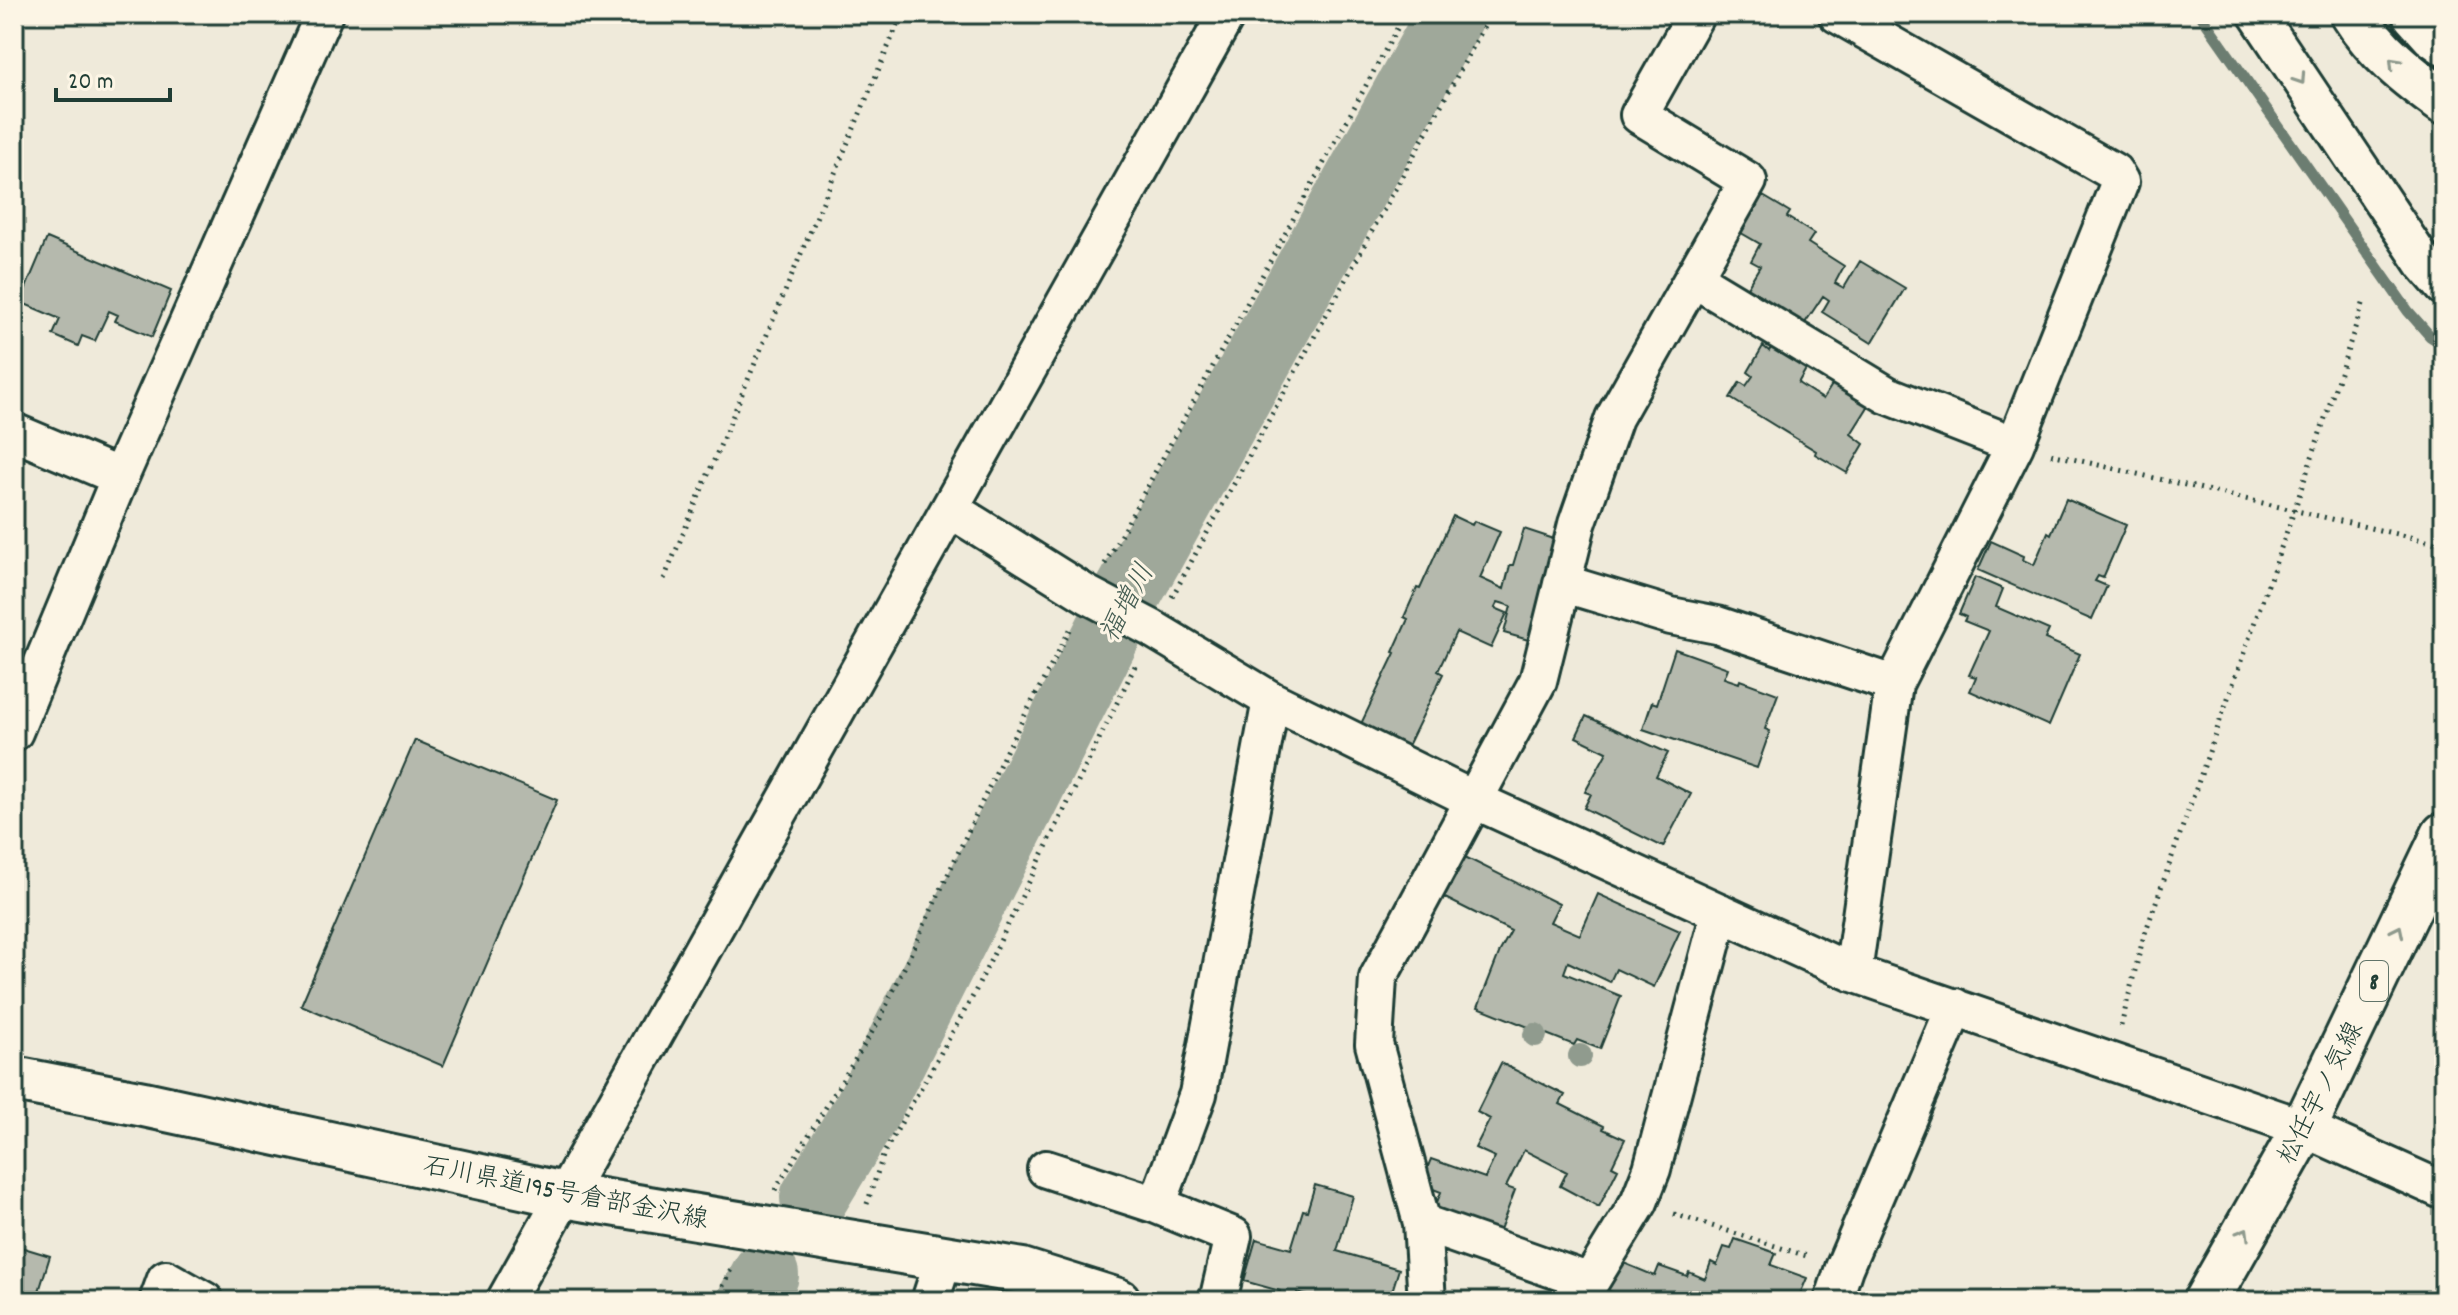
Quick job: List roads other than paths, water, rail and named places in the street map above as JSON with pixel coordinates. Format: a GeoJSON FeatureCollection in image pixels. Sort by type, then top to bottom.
{"type":"FeatureCollection","features":[{"type":"Feature","properties":{"kind":"main road"},"geometry":{"type":"LineString","coordinates":[[2353,14],[2363,30],[2403,72],[2444,102]]}},
{"type":"Feature","properties":{"kind":"main road"},"geometry":{"type":"LineString","coordinates":[[2415,14],[2444,42]]}},
{"type":"Feature","properties":{"kind":"main road","name":"松任宇ノ気線"},"geometry":{"type":"LineString","coordinates":[[2206,1301],[2304,1128],[2444,835]]}},
{"type":"Feature","properties":{"kind":"main road","name":"石川県道195号倉部金沢線"},"geometry":{"type":"LineString","coordinates":[[14,1080],[144,1104],[564,1195],[1022,1271],[1118,1301]]}},
{"type":"Feature","properties":{"kind":"street"},"geometry":{"type":"LineString","coordinates":[[14,732],[120,477],[324,14]]}},
{"type":"Feature","properties":{"kind":"street"},"geometry":{"type":"LineString","coordinates":[[505,1301],[1227,14]]}},
{"type":"Feature","properties":{"kind":"street"},"geometry":{"type":"LineString","coordinates":[[1427,1301],[1422,1223],[1374,1044],[1378,978],[1538,681],[1577,524],[1614,418],[1748,181],[1639,115],[1696,14]]}},
{"type":"Feature","properties":{"kind":"street"},"geometry":{"type":"LineString","coordinates":[[1837,14],[2114,172],[2120,182],[2015,445],[1894,684],[1853,973]]}},
{"type":"Feature","properties":{"kind":"street"},"geometry":{"type":"LineString","coordinates":[[2257,14],[2425,265],[2444,287]]}},
{"type":"Feature","properties":{"kind":"street"},"geometry":{"type":"LineString","coordinates":[[1693,278],[1887,395],[2015,445]]}},
{"type":"Feature","properties":{"kind":"street"},"geometry":{"type":"LineString","coordinates":[[14,432],[120,477]]}},
{"type":"Feature","properties":{"kind":"street"},"geometry":{"type":"LineString","coordinates":[[950,509],[1091,596],[1271,700],[1472,799],[1853,973],[2304,1128],[2444,1191]]}},
{"type":"Feature","properties":{"kind":"street"},"geometry":{"type":"LineString","coordinates":[[1562,583],[1671,616],[1717,625],[1894,684]]}},
{"type":"Feature","properties":{"kind":"street"},"geometry":{"type":"LineString","coordinates":[[1157,1205],[1198,1094],[1271,700]]}},
{"type":"Feature","properties":{"kind":"street"},"geometry":{"type":"LineString","coordinates":[[1422,1223],[1590,1282],[1639,1202],[1652,1169],[1720,912]]}},
{"type":"Feature","properties":{"kind":"street"},"geometry":{"type":"LineString","coordinates":[[1838,1284],[1955,1007]]}},
{"type":"Feature","properties":{"kind":"street"},"geometry":{"type":"LineString","coordinates":[[1046,1169],[1157,1205],[1233,1236],[1218,1301]]}},
{"type":"Feature","properties":{"kind":"street"},"geometry":{"type":"LineString","coordinates":[[930,1301],[944,1258]]}},
{"type":"Feature","properties":{"kind":"street"},"geometry":{"type":"LineString","coordinates":[[158,1301],[166,1279],[205,1301]]}},
{"type":"Feature","properties":{"kind":"waterway","name":"福増川"},"geometry":{"type":"LineString","coordinates":[[814,1198],[867,1110],[1126,597],[1451,14]]}},
{"type":"Feature","properties":{"kind":"waterway"},"geometry":{"type":"LineString","coordinates":[[2200,14],[2408,311],[2430,336],[2444,345]]}},
{"type":"Feature","properties":{"kind":"waterway","name":"福増川"},"geometry":{"type":"LineString","coordinates":[[751,1301],[765,1275]]}}]}
